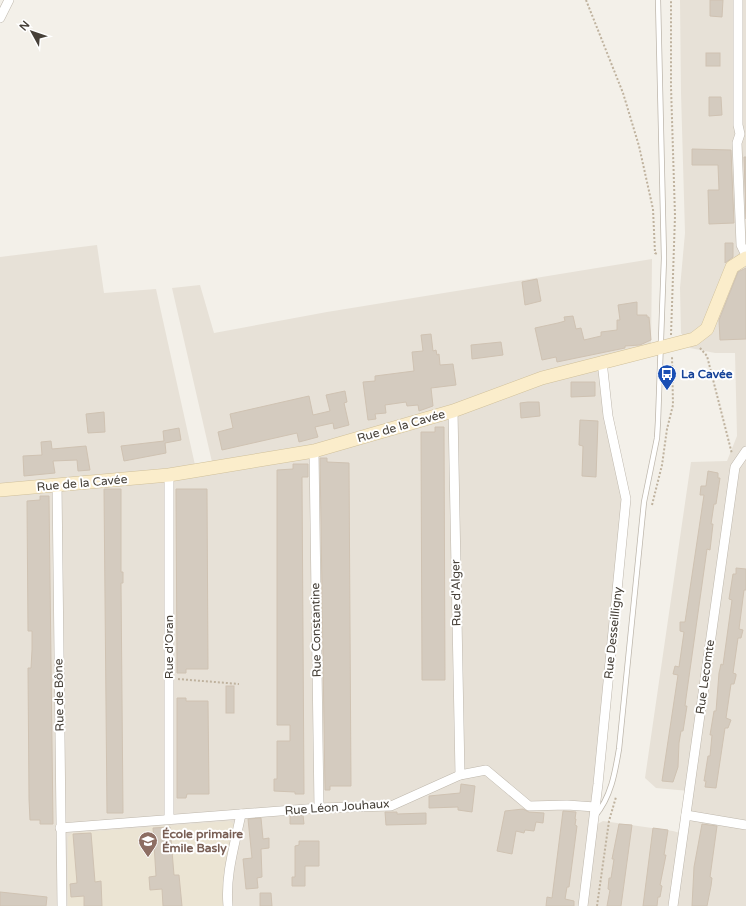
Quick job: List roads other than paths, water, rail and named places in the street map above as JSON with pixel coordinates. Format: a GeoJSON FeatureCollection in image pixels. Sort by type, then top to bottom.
{"type":"FeatureCollection","features":[{"type":"Feature","properties":{"kind":"street"},"geometry":{"type":"LineString","coordinates":[[0,18],[9,0]]}},
{"type":"Feature","properties":{"kind":"street"},"geometry":{"type":"LineString","coordinates":[[738,0],[741,40],[738,125],[743,134],[737,143],[741,245],[746,256]]}},
{"type":"Feature","properties":{"kind":"street","name":"Rue de la Cavée"},"geometry":{"type":"LineString","coordinates":[[0,490],[169,475],[314,451],[453,412],[542,378],[602,361],[694,339],[707,329],[732,267],[746,256]]}},
{"type":"Feature","properties":{"kind":"street","name":"Rue Desseilligny"},"geometry":{"type":"LineString","coordinates":[[583,906],[594,818],[626,499],[608,416],[602,361]]}},
{"type":"Feature","properties":{"kind":"street","name":"Rue d'Alger"},"geometry":{"type":"LineString","coordinates":[[453,412],[460,775]]}},
{"type":"Feature","properties":{"kind":"street","name":"Rue Constantine"},"geometry":{"type":"LineString","coordinates":[[314,451],[319,808]]}},
{"type":"Feature","properties":{"kind":"street","name":"Rue Lecomte"},"geometry":{"type":"LineString","coordinates":[[673,906],[735,467],[746,451]]}},
{"type":"Feature","properties":{"kind":"street","name":"Rue d'Oran"},"geometry":{"type":"LineString","coordinates":[[169,475],[169,820]]}},
{"type":"Feature","properties":{"kind":"street","name":"Rue de Bône"},"geometry":{"type":"LineString","coordinates":[[57,484],[62,906]]}},
{"type":"Feature","properties":{"kind":"street","name":"Rue Léon Jouhaux"},"geometry":{"type":"LineString","coordinates":[[60,828],[319,808],[390,806],[460,775],[486,770],[528,806],[567,805],[595,807]]}},
{"type":"Feature","properties":{"kind":"street"},"geometry":{"type":"LineString","coordinates":[[228,906],[226,890],[241,814]]}},
{"type":"Feature","properties":{"kind":"street"},"geometry":{"type":"LineString","coordinates":[[686,815],[746,825]]}},
{"type":"Feature","properties":{"kind":"lane"},"geometry":{"type":"LineString","coordinates":[[594,818],[603,806],[611,786],[619,749],[644,502],[657,438],[664,258],[658,0]]}},
{"type":"Feature","properties":{"kind":"place","name":"La Cavée"},"geometry":{"type":"Point","coordinates":[667,391]}},
{"type":"Feature","properties":{"kind":"place","name":"École primaire Émile Basly"},"geometry":{"type":"Point","coordinates":[148,858]}}]}
